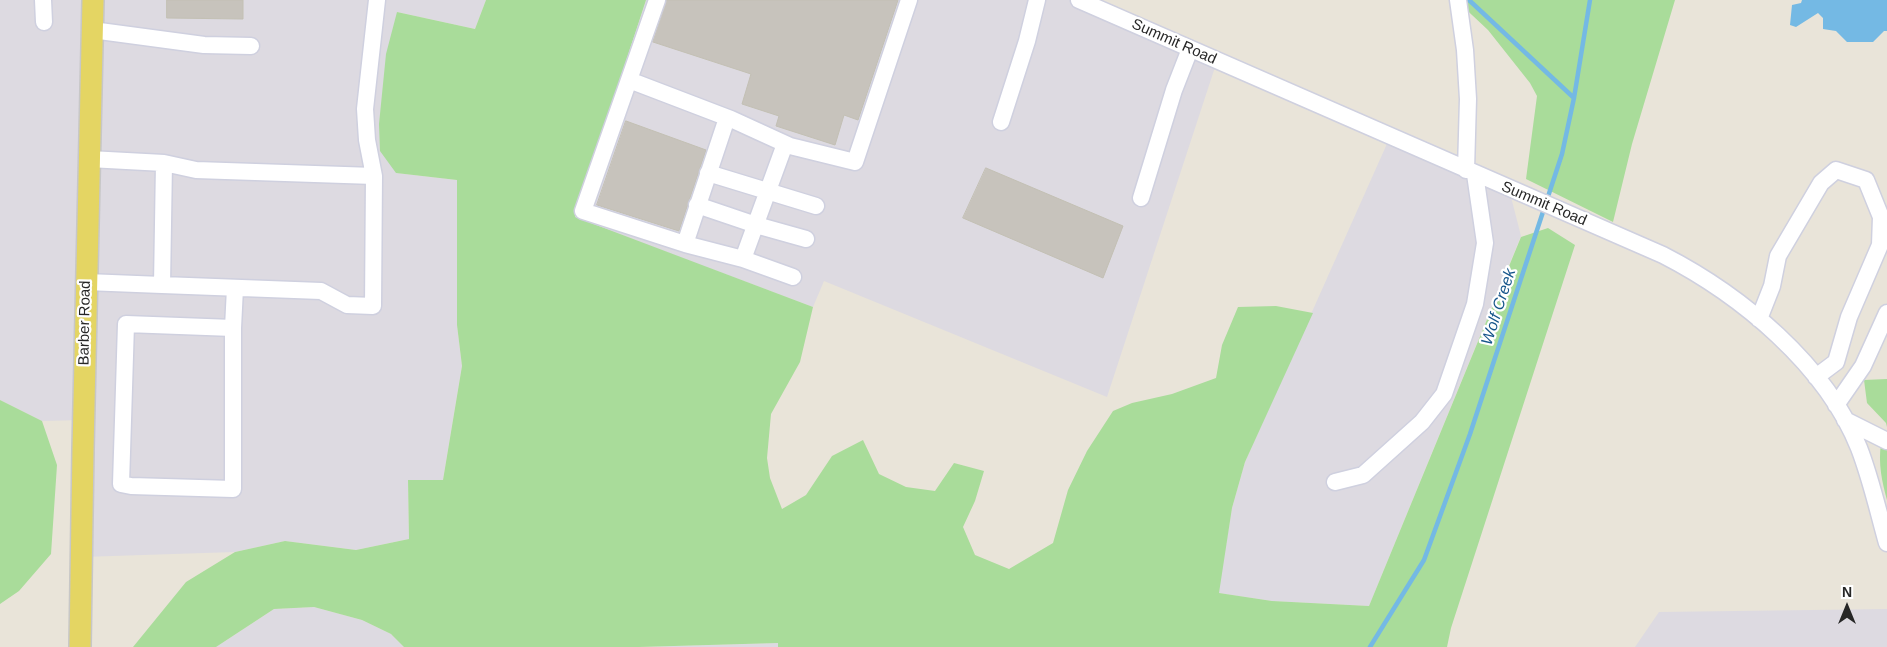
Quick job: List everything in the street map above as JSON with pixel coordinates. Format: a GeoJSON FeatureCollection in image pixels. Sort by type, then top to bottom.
{"type":"FeatureCollection","features":[{"type":"Feature","properties":{"kind":"main road","name":"Barber Road"},"geometry":{"type":"LineString","coordinates":[[80,647],[93,0]]}},
{"type":"Feature","properties":{"kind":"street"},"geometry":{"type":"LineString","coordinates":[[43,0],[44,22]]}},
{"type":"Feature","properties":{"kind":"street"},"geometry":{"type":"LineString","coordinates":[[86,282],[321,291],[347,305],[373,306],[374,176],[367,140],[365,109],[377,0]]}},
{"type":"Feature","properties":{"kind":"street"},"geometry":{"type":"LineString","coordinates":[[657,0],[582,211],[685,244],[743,259],[793,277]]}},
{"type":"Feature","properties":{"kind":"street"},"geometry":{"type":"LineString","coordinates":[[629,80],[727,118],[785,144],[855,162],[909,0]]}},
{"type":"Feature","properties":{"kind":"street"},"geometry":{"type":"LineString","coordinates":[[1001,122],[1027,41],[1037,0]]}},
{"type":"Feature","properties":{"kind":"street","name":"Summit Road"},"geometry":{"type":"LineString","coordinates":[[1079,0],[1663,255],[1690,269],[1759,319],[1790,348],[1816,377],[1845,420],[1863,462],[1887,543]]}},
{"type":"Feature","properties":{"kind":"street"},"geometry":{"type":"LineString","coordinates":[[1335,482],[1363,475],[1422,422],[1444,394],[1475,304],[1485,243],[1471,172],[1465,50],[1458,0]]}},
{"type":"Feature","properties":{"kind":"street"},"geometry":{"type":"LineString","coordinates":[[92,30],[187,43],[251,46]]}},
{"type":"Feature","properties":{"kind":"street"},"geometry":{"type":"LineString","coordinates":[[1141,198],[1174,90],[1190,49]]}},
{"type":"Feature","properties":{"kind":"street"},"geometry":{"type":"LineString","coordinates":[[685,244],[727,118]]}},
{"type":"Feature","properties":{"kind":"street"},"geometry":{"type":"LineString","coordinates":[[743,259],[785,144]]}},
{"type":"Feature","properties":{"kind":"street"},"geometry":{"type":"LineString","coordinates":[[89,159],[164,163],[196,170],[374,176]]}},
{"type":"Feature","properties":{"kind":"street"},"geometry":{"type":"LineString","coordinates":[[162,285],[164,163]]}},
{"type":"Feature","properties":{"kind":"street"},"geometry":{"type":"LineString","coordinates":[[1759,319],[1772,286],[1778,256],[1821,183],[1836,170],[1866,180],[1881,217],[1880,245],[1850,317],[1836,362],[1816,377]]}},
{"type":"Feature","properties":{"kind":"street"},"geometry":{"type":"LineString","coordinates":[[708,172],[816,206]]}},
{"type":"Feature","properties":{"kind":"street"},"geometry":{"type":"LineString","coordinates":[[697,205],[806,240]]}},
{"type":"Feature","properties":{"kind":"street"},"geometry":{"type":"LineString","coordinates":[[233,328],[126,324],[121,484],[131,486],[233,488],[233,328],[235,288]]}},
{"type":"Feature","properties":{"kind":"street"},"geometry":{"type":"LineString","coordinates":[[1836,405],[1863,366],[1887,313]]}},
{"type":"Feature","properties":{"kind":"street"},"geometry":{"type":"LineString","coordinates":[[1845,420],[1887,441]]}},
{"type":"Feature","properties":{"kind":"shaded area"},"geometry":{"type":"Polygon","coordinates":[[[0,0],[486,0],[475,29],[397,12],[396,173],[457,180],[457,325],[462,366],[443,480],[408,481],[409,539],[356,550],[285,541],[235,552],[82,557],[83,420],[42,421],[0,400],[0,0]]]}},
{"type":"Feature","properties":{"kind":"shaded area"},"geometry":{"type":"Polygon","coordinates":[[[646,0],[1079,0],[1217,61],[1107,397],[824,281],[813,307],[575,218],[646,0]]]}},
{"type":"Feature","properties":{"kind":"shaded area"},"geometry":{"type":"Polygon","coordinates":[[[1390,137],[1509,189],[1521,236],[1369,606],[1272,601],[1218,593],[1232,508],[1245,462],[1390,137]]]}},
{"type":"Feature","properties":{"kind":"shaded area"},"geometry":{"type":"Polygon","coordinates":[[[314,607],[362,620],[391,634],[404,647],[216,647],[274,609],[314,607]]]}},
{"type":"Feature","properties":{"kind":"shaded area"},"geometry":{"type":"Polygon","coordinates":[[[1887,609],[1887,647],[1635,647],[1659,612],[1887,609]]]}},
{"type":"Feature","properties":{"kind":"shaded area"},"geometry":{"type":"Polygon","coordinates":[[[778,643],[778,647],[639,647],[778,643]]]}},
{"type":"Feature","properties":{"kind":"green space"},"geometry":{"type":"Polygon","coordinates":[[[486,0],[646,0],[575,217],[813,307],[800,362],[771,414],[767,458],[770,478],[782,509],[806,495],[832,456],[863,440],[879,474],[906,487],[935,491],[954,463],[984,471],[975,501],[963,527],[975,555],[1009,569],[1053,543],[1068,490],[1087,451],[1113,411],[1132,403],[1172,394],[1216,378],[1222,345],[1238,307],[1276,306],[1313,313],[1245,462],[1232,508],[1219,593],[1272,601],[1369,606],[1521,237],[1548,228],[1575,245],[1451,628],[1447,647],[778,647],[778,643],[639,647],[404,647],[391,634],[362,620],[314,607],[274,609],[216,647],[133,647],[186,582],[235,552],[285,541],[356,550],[409,539],[408,480],[443,480],[462,366],[457,325],[457,180],[396,173],[380,151],[379,124],[386,54],[397,12],[475,29],[486,0]]]}},
{"type":"Feature","properties":{"kind":"green space"},"geometry":{"type":"Polygon","coordinates":[[[1456,0],[1675,0],[1632,144],[1613,222],[1526,179],[1537,96],[1530,83],[1488,30],[1456,0]]]}},
{"type":"Feature","properties":{"kind":"green space"},"geometry":{"type":"Polygon","coordinates":[[[1887,379],[1887,427],[1886,423],[1867,403],[1864,380],[1887,379]]]}},
{"type":"Feature","properties":{"kind":"green space"},"geometry":{"type":"Polygon","coordinates":[[[0,400],[42,421],[57,465],[51,554],[19,591],[0,604],[0,400]]]}},
{"type":"Feature","properties":{"kind":"green space"},"geometry":{"type":"Polygon","coordinates":[[[1887,441],[1887,500],[1880,458],[1881,444],[1887,441]]]}},
{"type":"Feature","properties":{"kind":"water"},"geometry":{"type":"Polygon","coordinates":[[[1802,0],[1887,0],[1887,31],[1884,31],[1873,42],[1847,42],[1836,31],[1823,29],[1823,18],[1818,13],[1796,27],[1790,25],[1792,5],[1801,3],[1802,0]]]}},
{"type":"Feature","properties":{"kind":"building"},"geometry":{"type":"Polygon","coordinates":[[[167,0],[243,0],[243,19],[167,18],[167,0]]]}},
{"type":"Feature","properties":{"kind":"building"},"geometry":{"type":"Polygon","coordinates":[[[667,0],[898,0],[858,120],[844,115],[835,145],[776,126],[779,116],[742,104],[751,74],[653,42],[667,0]]]}},
{"type":"Feature","properties":{"kind":"building"},"geometry":{"type":"Polygon","coordinates":[[[626,121],[706,150],[679,231],[597,205],[626,121]]]}},
{"type":"Feature","properties":{"kind":"building"},"geometry":{"type":"Polygon","coordinates":[[[986,168],[1123,226],[1103,278],[963,218],[986,168]]]}},
{"type":"Feature","properties":{"kind":"waterway","name":"Wolf Creek"},"geometry":{"type":"LineString","coordinates":[[1370,647],[1424,560],[1470,434],[1562,154],[1574,98],[1469,0]]}},
{"type":"Feature","properties":{"kind":"waterway"},"geometry":{"type":"LineString","coordinates":[[1574,98],[1590,0]]}}]}
